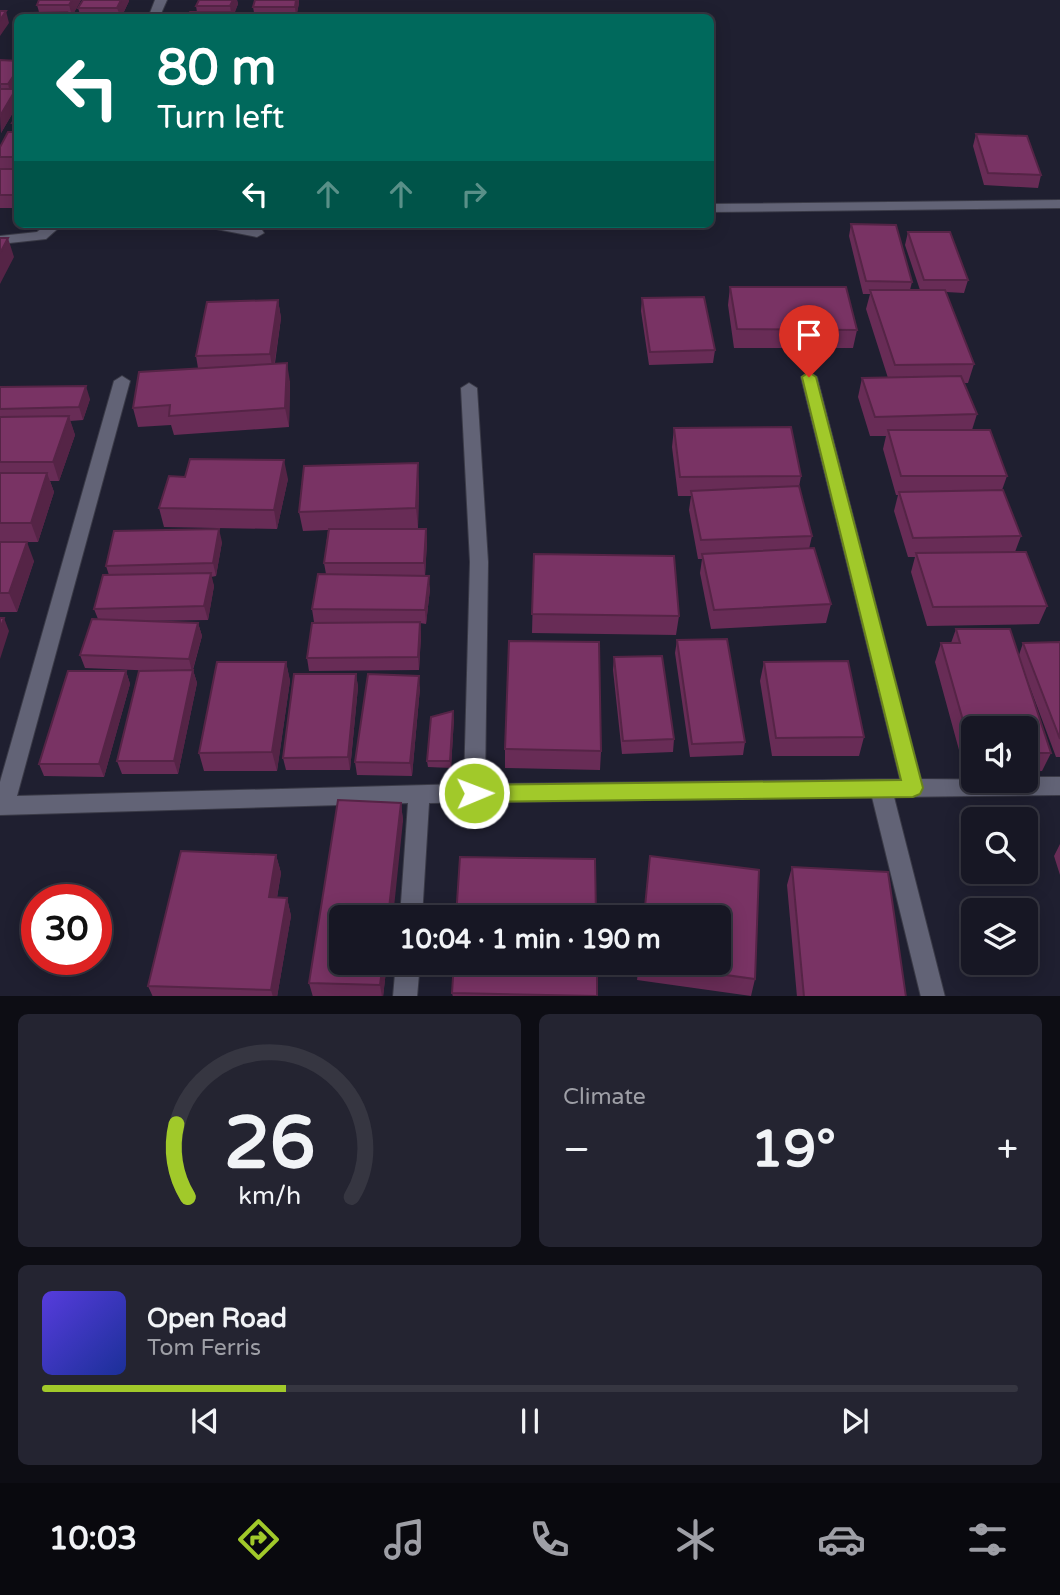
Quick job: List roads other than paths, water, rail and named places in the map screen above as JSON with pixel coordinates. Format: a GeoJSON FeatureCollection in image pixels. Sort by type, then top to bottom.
{"type":"FeatureCollection","features":[{"type":"Feature","properties":{"kind":"street"},"geometry":{"type":"LineString","coordinates":[[714,208],[1060,204]]}},
{"type":"Feature","properties":{"kind":"street"},"geometry":{"type":"LineString","coordinates":[[0,240],[41,236],[51,228]]}},
{"type":"Feature","properties":{"kind":"street"},"geometry":{"type":"LineString","coordinates":[[231,228],[257,233]]}},
{"type":"Feature","properties":{"kind":"street"},"geometry":{"type":"LineString","coordinates":[[809,377],[913,788]]}},
{"type":"Feature","properties":{"kind":"street"},"geometry":{"type":"LineString","coordinates":[[122,381],[2,806],[419,794],[1060,786]]}},
{"type":"Feature","properties":{"kind":"street"},"geometry":{"type":"LineString","coordinates":[[469,388],[479,562],[474,793]]}},
{"type":"Feature","properties":{"kind":"street"},"geometry":{"type":"LineString","coordinates":[[881,789],[933,996]]}},
{"type":"Feature","properties":{"kind":"street"},"geometry":{"type":"LineString","coordinates":[[412,905],[419,794]]}},
{"type":"Feature","properties":{"kind":"street"},"geometry":{"type":"LineString","coordinates":[[405,996],[407,975]]}}]}
